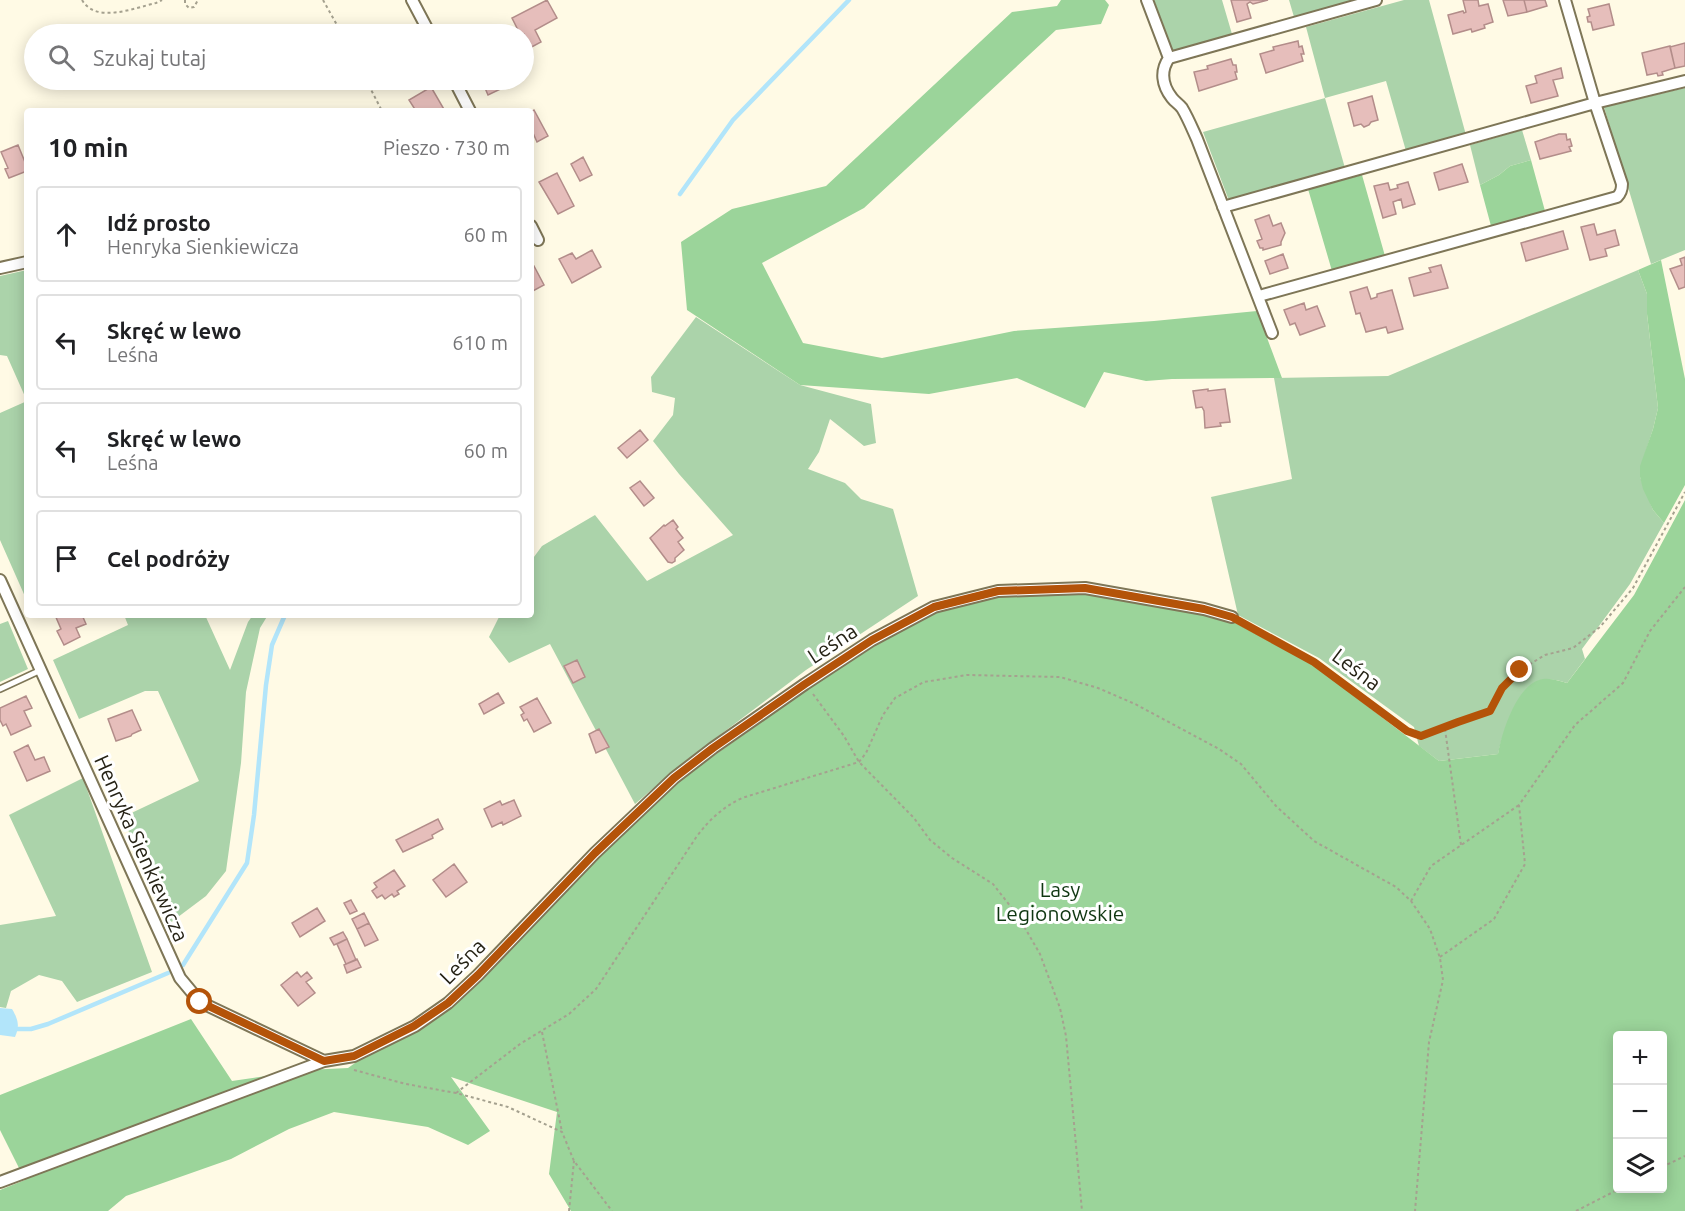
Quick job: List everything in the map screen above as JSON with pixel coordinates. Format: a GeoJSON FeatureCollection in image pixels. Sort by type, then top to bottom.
{"type":"FeatureCollection","features":[{"type":"Feature","properties":{"kind":"street"},"geometry":{"type":"LineString","coordinates":[[412,0],[425,24]]}},
{"type":"Feature","properties":{"kind":"street"},"geometry":{"type":"LineString","coordinates":[[1147,0],[1169,58]]}},
{"type":"Feature","properties":{"kind":"street"},"geometry":{"type":"LineString","coordinates":[[1272,333],[1188,118],[1180,105],[1171,97],[1165,85],[1162,75],[1164,65],[1169,58],[1376,0]]}},
{"type":"Feature","properties":{"kind":"street"},"geometry":{"type":"LineString","coordinates":[[1258,296],[1617,197],[1622,192],[1622,184],[1595,103],[1565,0]]}},
{"type":"Feature","properties":{"kind":"street"},"geometry":{"type":"LineString","coordinates":[[1223,207],[1595,103],[1685,81]]}},
{"type":"Feature","properties":{"kind":"street"},"geometry":{"type":"LineString","coordinates":[[459,90],[468,108]]}},
{"type":"Feature","properties":{"kind":"street"},"geometry":{"type":"LineString","coordinates":[[534,232],[538,240]]}},
{"type":"Feature","properties":{"kind":"street"},"geometry":{"type":"LineString","coordinates":[[0,268],[24,263]]}},
{"type":"Feature","properties":{"kind":"street","name":"Henryka Sienkiewicza"},"geometry":{"type":"LineString","coordinates":[[0,580],[180,978],[200,1002],[324,1061]]}},
{"type":"Feature","properties":{"kind":"street","name":"Leśna"},"geometry":{"type":"LineString","coordinates":[[0,1182],[324,1061],[354,1056],[414,1026],[448,1003],[478,975],[595,853],[674,778],[805,684],[872,640],[934,607],[998,591],[1085,588],[1204,609],[1232,617]]}},
{"type":"Feature","properties":{"kind":"lane"},"geometry":{"type":"LineString","coordinates":[[0,689],[41,670]]}},
{"type":"Feature","properties":{"kind":"path"},"geometry":{"type":"LineString","coordinates":[[82,0],[91,10],[103,13],[114,13],[162,0]]}},
{"type":"Feature","properties":{"kind":"path"},"geometry":{"type":"LineString","coordinates":[[185,0],[189,8],[194,7],[198,0]]}},
{"type":"Feature","properties":{"kind":"path"},"geometry":{"type":"LineString","coordinates":[[323,0],[336,24]]}},
{"type":"Feature","properties":{"kind":"path"},"geometry":{"type":"LineString","coordinates":[[371,90],[380,108]]}},
{"type":"Feature","properties":{"kind":"path","name":"Leśna"},"geometry":{"type":"LineString","coordinates":[[1232,617],[1314,662],[1407,731],[1421,736],[1490,711],[1502,688],[1520,670],[1545,656],[1573,648],[1600,627],[1634,588],[1685,492]]}},
{"type":"Feature","properties":{"kind":"path"},"geometry":{"type":"LineString","coordinates":[[1411,901],[1431,866],[1519,805],[1575,726],[1623,683],[1650,631],[1685,587]]}},
{"type":"Feature","properties":{"kind":"path"},"geometry":{"type":"LineString","coordinates":[[456,1093],[520,1044],[568,1014],[596,989],[697,836],[727,805],[742,798],[859,762],[866,753],[884,715],[896,698],[924,682],[967,675],[1060,677],[1098,688],[1135,704],[1219,749],[1241,764],[1276,806],[1314,841],[1396,887],[1411,901],[1430,929],[1440,958],[1443,980],[1429,1042],[1415,1211]]}},
{"type":"Feature","properties":{"kind":"path"},"geometry":{"type":"LineString","coordinates":[[805,684],[830,716],[859,762],[914,818],[930,840],[952,858],[993,884],[1018,916],[1040,954],[1060,1008],[1066,1036],[1082,1211]]}},
{"type":"Feature","properties":{"kind":"path"},"geometry":{"type":"LineString","coordinates":[[1444,728],[1461,845]]}},
{"type":"Feature","properties":{"kind":"path"},"geometry":{"type":"LineString","coordinates":[[1440,958],[1494,919],[1525,864],[1519,805]]}},
{"type":"Feature","properties":{"kind":"path"},"geometry":{"type":"LineString","coordinates":[[542,1031],[562,1132],[574,1161],[612,1211]]}},
{"type":"Feature","properties":{"kind":"path"},"geometry":{"type":"LineString","coordinates":[[355,1070],[508,1107],[562,1132]]}},
{"type":"Feature","properties":{"kind":"path"},"geometry":{"type":"LineString","coordinates":[[1667,1165],[1685,1156]]}},
{"type":"Feature","properties":{"kind":"path"},"geometry":{"type":"LineString","coordinates":[[569,1211],[574,1161]]}},
{"type":"Feature","properties":{"kind":"path"},"geometry":{"type":"LineString","coordinates":[[1576,1211],[1613,1192]]}},
{"type":"Feature","properties":{"kind":"green space"},"geometry":{"type":"Polygon","coordinates":[[[1061,0],[1105,0],[1109,5],[1101,24],[1056,30],[864,208],[762,263],[803,343],[882,358],[1014,331],[1257,311],[1282,378],[1146,381],[1104,372],[1085,408],[1017,378],[929,394],[800,385],[687,310],[681,242],[732,209],[826,186],[1012,12],[1057,6],[1061,0]]]}},
{"type":"Feature","properties":{"kind":"green space"},"geometry":{"type":"Polygon","coordinates":[[[1154,0],[1222,0],[1232,34],[1173,51],[1154,0]]]}},
{"type":"Feature","properties":{"kind":"green space"},"geometry":{"type":"Polygon","coordinates":[[[1289,0],[1357,0],[1294,17],[1289,0]]]}},
{"type":"Feature","properties":{"kind":"green space"},"geometry":{"type":"Polygon","coordinates":[[[1404,0],[1429,0],[1466,135],[1406,151],[1386,81],[1325,98],[1306,27],[1404,0]]]}},
{"type":"Feature","properties":{"kind":"green space"},"geometry":{"type":"Polygon","coordinates":[[[1685,88],[1685,250],[1651,264],[1604,107],[1685,88]]]}},
{"type":"Feature","properties":{"kind":"green space"},"geometry":{"type":"Polygon","coordinates":[[[1325,98],[1345,168],[1232,199],[1228,198],[1203,132],[1325,98]]]}},
{"type":"Feature","properties":{"kind":"green space"},"geometry":{"type":"Polygon","coordinates":[[[1522,130],[1531,160],[1510,166],[1480,185],[1470,145],[1522,130]]]}},
{"type":"Feature","properties":{"kind":"green space"},"geometry":{"type":"Polygon","coordinates":[[[1531,160],[1545,211],[1491,226],[1480,185],[1510,166],[1531,160]]]}},
{"type":"Feature","properties":{"kind":"green space"},"geometry":{"type":"Polygon","coordinates":[[[1362,175],[1385,256],[1332,271],[1308,189],[1362,175]]]}},
{"type":"Feature","properties":{"kind":"green space"},"geometry":{"type":"Polygon","coordinates":[[[1661,260],[1685,379],[1685,485],[1664,523],[1653,510],[1640,477],[1640,466],[1658,408],[1647,314],[1647,294],[1638,270],[1661,260]]]}},
{"type":"Feature","properties":{"kind":"green space"},"geometry":{"type":"Polygon","coordinates":[[[1638,270],[1647,294],[1647,314],[1658,408],[1641,466],[1640,477],[1653,510],[1664,523],[1630,584],[1582,649],[1585,659],[1567,683],[1556,680],[1539,681],[1527,690],[1508,724],[1498,754],[1439,761],[1419,746],[1414,727],[1319,658],[1238,615],[1211,497],[1292,479],[1274,378],[1388,376],[1638,270]]]}},
{"type":"Feature","properties":{"kind":"green space"},"geometry":{"type":"Polygon","coordinates":[[[24,271],[24,394],[7,356],[0,355],[0,276],[24,271]]]}},
{"type":"Feature","properties":{"kind":"green space"},"geometry":{"type":"Polygon","coordinates":[[[696,317],[800,385],[871,404],[876,443],[864,446],[830,419],[819,452],[808,469],[845,483],[861,499],[893,509],[918,596],[806,670],[684,762],[635,804],[550,644],[509,663],[489,637],[498,618],[534,618],[534,557],[542,546],[595,515],[647,581],[733,535],[653,441],[673,415],[675,398],[652,392],[651,377],[696,317]]]}},
{"type":"Feature","properties":{"kind":"green space"},"geometry":{"type":"Polygon","coordinates":[[[24,402],[24,594],[0,540],[0,413],[24,402]]]}},
{"type":"Feature","properties":{"kind":"green space","name":"Lasy Legionowskie"},"geometry":{"type":"Polygon","coordinates":[[[1685,500],[1685,1211],[571,1211],[549,1174],[557,1112],[451,1077],[490,1131],[468,1145],[428,1127],[334,1112],[289,1129],[231,1159],[126,1196],[108,1211],[0,1211],[0,1190],[25,1180],[0,1130],[0,1095],[191,1019],[232,1081],[307,1070],[348,1068],[438,1004],[688,774],[873,643],[938,611],[996,594],[1093,591],[1230,620],[1315,666],[1439,761],[1498,754],[1512,710],[1526,689],[1534,682],[1543,679],[1567,683],[1634,595],[1685,500]]]}},
{"type":"Feature","properties":{"kind":"green space"},"geometry":{"type":"Polygon","coordinates":[[[125,618],[206,618],[230,670],[248,622],[251,618],[266,618],[260,628],[246,692],[241,763],[226,871],[206,896],[166,926],[123,817],[199,781],[158,691],[145,691],[79,719],[53,660],[128,625],[125,618]]]}},
{"type":"Feature","properties":{"kind":"green space"},"geometry":{"type":"Polygon","coordinates":[[[8,621],[28,669],[0,682],[0,624],[8,621]]]}},
{"type":"Feature","properties":{"kind":"green space"},"geometry":{"type":"Polygon","coordinates":[[[83,778],[152,972],[77,1002],[62,981],[39,975],[11,991],[6,1008],[0,1007],[0,925],[56,916],[9,815],[83,778]]]}},
{"type":"Feature","properties":{"kind":"water"},"geometry":{"type":"Polygon","coordinates":[[[0,1008],[12,1009],[18,1026],[15,1037],[0,1035],[0,1008]]]}},
{"type":"Feature","properties":{"kind":"building"},"geometry":{"type":"Polygon","coordinates":[[[547,0],[557,18],[535,30],[541,42],[534,46],[534,24],[515,24],[512,18],[547,0]]]}},
{"type":"Feature","properties":{"kind":"building"},"geometry":{"type":"Polygon","coordinates":[[[1231,0],[1268,0],[1247,4],[1251,18],[1237,22],[1231,0]]]}},
{"type":"Feature","properties":{"kind":"building"},"geometry":{"type":"Polygon","coordinates":[[[1463,0],[1478,0],[1479,6],[1488,4],[1493,22],[1484,25],[1485,28],[1472,32],[1471,29],[1453,34],[1448,15],[1466,12],[1463,0]]]}},
{"type":"Feature","properties":{"kind":"building"},"geometry":{"type":"Polygon","coordinates":[[[1503,0],[1524,0],[1527,12],[1508,16],[1503,0]]]}},
{"type":"Feature","properties":{"kind":"building"},"geometry":{"type":"Polygon","coordinates":[[[1524,0],[1545,0],[1547,6],[1527,12],[1524,0]]]}},
{"type":"Feature","properties":{"kind":"building"},"geometry":{"type":"Polygon","coordinates":[[[1609,4],[1614,25],[1593,30],[1591,22],[1588,22],[1587,17],[1590,16],[1588,9],[1609,4]]]}},
{"type":"Feature","properties":{"kind":"building"},"geometry":{"type":"Polygon","coordinates":[[[1298,41],[1304,54],[1301,54],[1303,61],[1266,73],[1260,54],[1274,50],[1273,47],[1298,41]]]}},
{"type":"Feature","properties":{"kind":"building"},"geometry":{"type":"Polygon","coordinates":[[[1685,43],[1685,66],[1675,68],[1670,47],[1685,43]]]}},
{"type":"Feature","properties":{"kind":"building"},"geometry":{"type":"Polygon","coordinates":[[[1670,46],[1675,68],[1662,72],[1663,75],[1658,76],[1657,73],[1647,75],[1642,53],[1670,46]]]}},
{"type":"Feature","properties":{"kind":"building"},"geometry":{"type":"Polygon","coordinates":[[[1231,59],[1233,65],[1236,65],[1237,79],[1199,91],[1194,72],[1208,69],[1207,66],[1231,59]]]}},
{"type":"Feature","properties":{"kind":"building"},"geometry":{"type":"Polygon","coordinates":[[[1561,68],[1563,78],[1553,80],[1558,96],[1531,103],[1526,86],[1537,83],[1535,76],[1561,68]]]}},
{"type":"Feature","properties":{"kind":"building"},"geometry":{"type":"Polygon","coordinates":[[[426,90],[433,90],[443,108],[414,108],[409,100],[426,90]]]}},
{"type":"Feature","properties":{"kind":"building"},"geometry":{"type":"Polygon","coordinates":[[[486,90],[498,90],[488,95],[486,90]]]}},
{"type":"Feature","properties":{"kind":"building"},"geometry":{"type":"Polygon","coordinates":[[[1372,96],[1378,120],[1364,127],[1361,124],[1354,126],[1348,103],[1372,96]]]}},
{"type":"Feature","properties":{"kind":"building"},"geometry":{"type":"Polygon","coordinates":[[[534,110],[548,136],[537,142],[534,135],[534,110]]]}},
{"type":"Feature","properties":{"kind":"building"},"geometry":{"type":"Polygon","coordinates":[[[1566,134],[1567,140],[1570,139],[1571,151],[1540,159],[1535,142],[1566,134]]]}},
{"type":"Feature","properties":{"kind":"building"},"geometry":{"type":"Polygon","coordinates":[[[18,145],[24,160],[24,172],[9,178],[5,169],[8,168],[1,152],[18,145]]]}},
{"type":"Feature","properties":{"kind":"building"},"geometry":{"type":"Polygon","coordinates":[[[583,157],[592,175],[580,181],[571,164],[583,157]]]}},
{"type":"Feature","properties":{"kind":"building"},"geometry":{"type":"Polygon","coordinates":[[[1462,164],[1468,182],[1439,190],[1434,173],[1462,164]]]}},
{"type":"Feature","properties":{"kind":"building"},"geometry":{"type":"Polygon","coordinates":[[[557,173],[574,206],[558,214],[539,182],[557,173]]]}},
{"type":"Feature","properties":{"kind":"building"},"geometry":{"type":"Polygon","coordinates":[[[1408,182],[1415,204],[1403,208],[1401,199],[1393,202],[1396,214],[1383,218],[1374,186],[1388,183],[1390,190],[1408,182]]]}},
{"type":"Feature","properties":{"kind":"building"},"geometry":{"type":"Polygon","coordinates":[[[1269,215],[1273,226],[1281,223],[1285,233],[1281,245],[1263,250],[1257,241],[1262,239],[1255,220],[1269,215]]]}},
{"type":"Feature","properties":{"kind":"building"},"geometry":{"type":"Polygon","coordinates":[[[1594,224],[1597,235],[1615,230],[1619,245],[1605,249],[1607,256],[1590,260],[1581,227],[1594,224]]]}},
{"type":"Feature","properties":{"kind":"building"},"geometry":{"type":"Polygon","coordinates":[[[1563,231],[1568,249],[1526,261],[1521,243],[1563,231]]]}},
{"type":"Feature","properties":{"kind":"building"},"geometry":{"type":"Polygon","coordinates":[[[592,250],[601,267],[572,283],[559,259],[572,253],[576,259],[592,250]]]}},
{"type":"Feature","properties":{"kind":"building"},"geometry":{"type":"Polygon","coordinates":[[[1283,254],[1288,268],[1270,274],[1265,261],[1283,254]]]}},
{"type":"Feature","properties":{"kind":"building"},"geometry":{"type":"Polygon","coordinates":[[[1685,257],[1685,287],[1679,289],[1670,269],[1682,265],[1680,259],[1685,257]]]}},
{"type":"Feature","properties":{"kind":"building"},"geometry":{"type":"Polygon","coordinates":[[[1441,265],[1448,288],[1414,296],[1409,278],[1431,272],[1429,268],[1441,265]]]}},
{"type":"Feature","properties":{"kind":"building"},"geometry":{"type":"Polygon","coordinates":[[[534,266],[544,285],[534,290],[534,266]]]}},
{"type":"Feature","properties":{"kind":"building"},"geometry":{"type":"Polygon","coordinates":[[[1367,287],[1371,299],[1377,297],[1377,294],[1392,290],[1403,329],[1388,333],[1386,327],[1366,332],[1360,313],[1356,314],[1350,292],[1367,287]]]}},
{"type":"Feature","properties":{"kind":"building"},"geometry":{"type":"Polygon","coordinates":[[[1304,303],[1306,310],[1317,306],[1325,326],[1300,335],[1295,323],[1290,325],[1284,310],[1304,303]]]}},
{"type":"Feature","properties":{"kind":"building"},"geometry":{"type":"Polygon","coordinates":[[[1208,389],[1208,391],[1225,389],[1230,422],[1205,428],[1204,411],[1202,407],[1196,408],[1193,391],[1208,389]]]}},
{"type":"Feature","properties":{"kind":"building"},"geometry":{"type":"Polygon","coordinates":[[[640,430],[648,440],[627,458],[618,448],[640,430]]]}},
{"type":"Feature","properties":{"kind":"building"},"geometry":{"type":"Polygon","coordinates":[[[640,481],[654,498],[644,506],[630,488],[640,481]]]}},
{"type":"Feature","properties":{"kind":"building"},"geometry":{"type":"Polygon","coordinates":[[[673,520],[683,538],[678,542],[684,550],[672,563],[668,562],[650,538],[673,520]]]}},
{"type":"Feature","properties":{"kind":"building"},"geometry":{"type":"Polygon","coordinates":[[[56,618],[83,618],[86,624],[76,628],[80,637],[64,645],[57,631],[61,629],[56,618]]]}},
{"type":"Feature","properties":{"kind":"building"},"geometry":{"type":"Polygon","coordinates":[[[577,660],[585,677],[573,683],[564,666],[577,660]]]}},
{"type":"Feature","properties":{"kind":"building"},"geometry":{"type":"Polygon","coordinates":[[[498,693],[504,703],[484,714],[479,704],[498,693]]]}},
{"type":"Feature","properties":{"kind":"building"},"geometry":{"type":"Polygon","coordinates":[[[26,696],[32,708],[24,711],[31,726],[11,735],[6,724],[3,726],[0,720],[0,708],[26,696]]]}},
{"type":"Feature","properties":{"kind":"building"},"geometry":{"type":"Polygon","coordinates":[[[537,698],[551,723],[534,732],[527,719],[524,721],[521,715],[524,713],[520,707],[537,698]]]}},
{"type":"Feature","properties":{"kind":"building"},"geometry":{"type":"Polygon","coordinates":[[[132,710],[141,730],[116,741],[108,719],[132,710]]]}},
{"type":"Feature","properties":{"kind":"building"},"geometry":{"type":"Polygon","coordinates":[[[599,729],[609,747],[596,753],[589,734],[599,729]]]}},
{"type":"Feature","properties":{"kind":"building"},"geometry":{"type":"Polygon","coordinates":[[[28,745],[35,760],[44,757],[50,771],[27,781],[14,752],[28,745]]]}},
{"type":"Feature","properties":{"kind":"building"},"geometry":{"type":"Polygon","coordinates":[[[514,800],[521,816],[503,825],[502,822],[492,827],[484,809],[500,801],[502,805],[514,800]]]}},
{"type":"Feature","properties":{"kind":"building"},"geometry":{"type":"Polygon","coordinates":[[[438,819],[443,829],[432,835],[433,838],[403,852],[396,840],[438,819]]]}},
{"type":"Feature","properties":{"kind":"building"},"geometry":{"type":"Polygon","coordinates":[[[454,864],[467,882],[446,897],[433,880],[454,864]]]}},
{"type":"Feature","properties":{"kind":"building"},"geometry":{"type":"Polygon","coordinates":[[[394,870],[405,886],[397,891],[399,894],[394,897],[392,894],[385,899],[382,895],[377,898],[372,891],[377,887],[374,883],[394,870]]]}},
{"type":"Feature","properties":{"kind":"building"},"geometry":{"type":"Polygon","coordinates":[[[351,900],[357,911],[350,914],[344,903],[351,900]]]}},
{"type":"Feature","properties":{"kind":"building"},"geometry":{"type":"Polygon","coordinates":[[[317,908],[325,921],[300,937],[292,923],[317,908]]]}},
{"type":"Feature","properties":{"kind":"building"},"geometry":{"type":"Polygon","coordinates":[[[364,913],[369,923],[357,929],[352,919],[364,913]]]}},
{"type":"Feature","properties":{"kind":"building"},"geometry":{"type":"Polygon","coordinates":[[[369,923],[378,940],[365,946],[357,929],[369,923]]]}},
{"type":"Feature","properties":{"kind":"building"},"geometry":{"type":"Polygon","coordinates":[[[343,932],[347,939],[334,945],[330,938],[343,932]]]}},
{"type":"Feature","properties":{"kind":"building"},"geometry":{"type":"Polygon","coordinates":[[[347,939],[356,960],[346,964],[337,944],[347,939]]]}},
{"type":"Feature","properties":{"kind":"building"},"geometry":{"type":"Polygon","coordinates":[[[357,959],[361,967],[347,973],[344,965],[357,959]]]}},
{"type":"Feature","properties":{"kind":"building"},"geometry":{"type":"Polygon","coordinates":[[[297,972],[301,977],[307,972],[312,978],[306,982],[315,993],[298,1006],[281,985],[297,972]]]}},
{"type":"Feature","properties":{"kind":"waterway"},"geometry":{"type":"LineString","coordinates":[[680,194],[733,120],[849,0]]}},
{"type":"Feature","properties":{"kind":"waterway"},"geometry":{"type":"LineString","coordinates":[[183,965],[247,863],[254,815],[266,685],[272,645],[284,618]]}},
{"type":"Feature","properties":{"kind":"waterway"},"geometry":{"type":"LineString","coordinates":[[14,1029],[31,1029],[48,1024],[168,973]]}},
{"type":"Feature","properties":{"kind":"route"},"geometry":{"type":"LineString","coordinates":[[200,1002],[324,1061],[354,1056],[414,1026],[448,1003],[478,975],[595,853],[674,778],[805,684],[872,640],[934,607],[998,591],[1085,588],[1204,609],[1232,617],[1314,662],[1407,731],[1421,736],[1490,711],[1502,688],[1520,670]]}}]}
